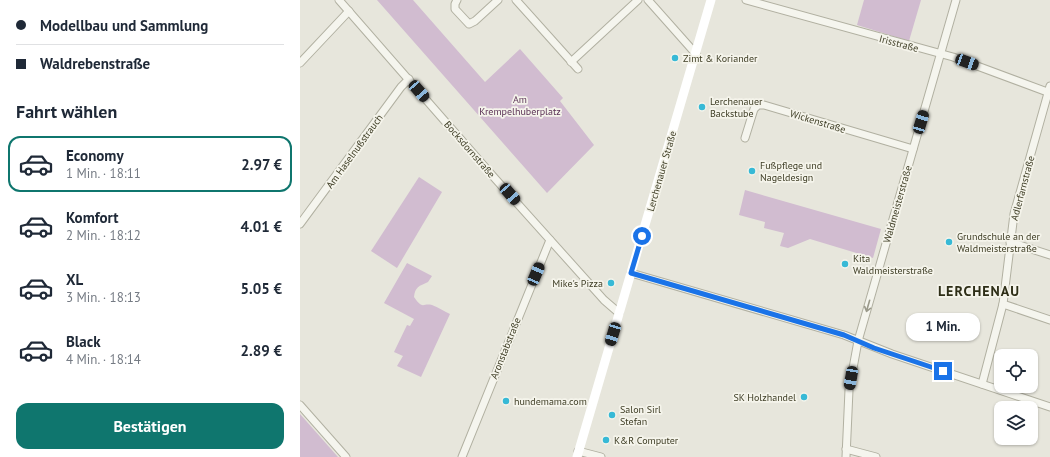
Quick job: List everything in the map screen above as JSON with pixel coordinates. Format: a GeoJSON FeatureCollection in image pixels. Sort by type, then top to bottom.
{"type":"FeatureCollection","features":[{"type":"Feature","properties":{"kind":"main road","name":"Lerchenauer Straße"},"geometry":{"type":"LineString","coordinates":[[577,454],[711,0]]}},
{"type":"Feature","properties":{"kind":"street","name":"Bocksdornstraße"},"geometry":{"type":"LineString","coordinates":[[339,0],[550,240],[604,300],[619,312]]}},
{"type":"Feature","properties":{"kind":"street"},"geometry":{"type":"LineString","coordinates":[[457,0],[455,10],[469,24],[498,0]]}},
{"type":"Feature","properties":{"kind":"street"},"geometry":{"type":"LineString","coordinates":[[516,0],[578,69]]}},
{"type":"Feature","properties":{"kind":"street"},"geometry":{"type":"LineString","coordinates":[[571,62],[638,0]]}},
{"type":"Feature","properties":{"kind":"street"},"geometry":{"type":"LineString","coordinates":[[648,0],[696,54]]}},
{"type":"Feature","properties":{"kind":"street","name":"Irisstraße"},"geometry":{"type":"LineString","coordinates":[[746,0],[953,57],[1049,90]]}},
{"type":"Feature","properties":{"kind":"street","name":"Waldmeisterstraße"},"geometry":{"type":"LineString","coordinates":[[846,457],[849,390],[858,341],[942,54],[956,0]]}},
{"type":"Feature","properties":{"kind":"street"},"geometry":{"type":"LineString","coordinates":[[300,63],[349,11]]}},
{"type":"Feature","properties":{"kind":"street","name":"Am Haselnußstrauch"},"geometry":{"type":"LineString","coordinates":[[300,224],[401,87],[409,79]]}},
{"type":"Feature","properties":{"kind":"street","name":"Adlerfarnstraße"},"geometry":{"type":"LineString","coordinates":[[982,384],[1003,304],[1014,214],[1049,90]]}},
{"type":"Feature","properties":{"kind":"street","name":"Wickenstraße"},"geometry":{"type":"LineString","coordinates":[[745,138],[754,109],[758,105],[764,105],[913,149]]}},
{"type":"Feature","properties":{"kind":"street","name":"Aronstabstraße"},"geometry":{"type":"LineString","coordinates":[[462,457],[550,240]]}},
{"type":"Feature","properties":{"kind":"street"},"geometry":{"type":"LineString","coordinates":[[1010,242],[1050,255]]}},
{"type":"Feature","properties":{"kind":"street"},"geometry":{"type":"LineString","coordinates":[[631,273],[836,333],[892,354],[1050,407]]}},
{"type":"Feature","properties":{"kind":"street"},"geometry":{"type":"LineString","coordinates":[[1003,304],[1050,320]]}},
{"type":"Feature","properties":{"kind":"street"},"geometry":{"type":"LineString","coordinates":[[300,405],[346,457]]}},
{"type":"Feature","properties":{"kind":"street"},"geometry":{"type":"LineString","coordinates":[[846,448],[876,457]]}},
{"type":"Feature","properties":{"kind":"street"},"geometry":{"type":"LineString","coordinates":[[577,454],[601,457]]}},
{"type":"Feature","properties":{"kind":"green space","name":"Am Krempelhuberplatz"},"geometry":{"type":"Polygon","coordinates":[[[377,0],[413,0],[485,82],[520,49],[563,98],[560,101],[594,145],[547,193],[377,0]]]}},
{"type":"Feature","properties":{"kind":"green space"},"geometry":{"type":"Polygon","coordinates":[[[864,0],[921,0],[909,41],[857,25],[864,0]]]}},
{"type":"Feature","properties":{"kind":"green space"},"geometry":{"type":"Polygon","coordinates":[[[419,177],[442,192],[397,268],[371,251],[419,177]]]}},
{"type":"Feature","properties":{"kind":"green space"},"geometry":{"type":"Polygon","coordinates":[[[745,190],[881,229],[873,258],[810,239],[788,248],[780,246],[784,233],[764,228],[765,222],[739,215],[745,190]]]}},
{"type":"Feature","properties":{"kind":"green space"},"geometry":{"type":"Polygon","coordinates":[[[407,263],[432,276],[428,282],[416,289],[414,297],[417,301],[421,305],[432,305],[450,314],[421,377],[397,366],[403,356],[394,352],[407,325],[410,326],[414,319],[384,303],[407,263]]]}},
{"type":"Feature","properties":{"kind":"green space"},"geometry":{"type":"Polygon","coordinates":[[[300,414],[338,457],[300,457],[300,414]]]}},
{"type":"Feature","properties":{"kind":"place","name":"Zimt & Koriander"},"geometry":{"type":"Point","coordinates":[675,58]}},
{"type":"Feature","properties":{"kind":"place","name":"Lerchenauer Backstube"},"geometry":{"type":"Point","coordinates":[702,107]}},
{"type":"Feature","properties":{"kind":"place","name":"Fußpflege und Nageldesign"},"geometry":{"type":"Point","coordinates":[752,171]}},
{"type":"Feature","properties":{"kind":"place","name":"Grundschule an der Waldmeisterstraße"},"geometry":{"type":"Point","coordinates":[949,242]}},
{"type":"Feature","properties":{"kind":"place","name":"Kita Waldmeisterstraße"},"geometry":{"type":"Point","coordinates":[845,264]}},
{"type":"Feature","properties":{"kind":"place","name":"Mike's Pizza"},"geometry":{"type":"Point","coordinates":[611,283]}},
{"type":"Feature","properties":{"kind":"place","name":"SK Holzhandel"},"geometry":{"type":"Point","coordinates":[804,397]}},
{"type":"Feature","properties":{"kind":"place","name":"hundemama.com"},"geometry":{"type":"Point","coordinates":[506,401]}},
{"type":"Feature","properties":{"kind":"place","name":"Salon Sirl Stefan"},"geometry":{"type":"Point","coordinates":[612,415]}},
{"type":"Feature","properties":{"kind":"place","name":"K&R Computer"},"geometry":{"type":"Point","coordinates":[606,440]}},
{"type":"Feature","properties":{"kind":"district","name":"LERCHENAU"},"geometry":{"type":"Point","coordinates":[979,291]}},
{"type":"Feature","properties":{"kind":"route"},"geometry":{"type":"LineString","coordinates":[[642,236],[631,273],[844,335],[874,348],[943,371]]}}]}
